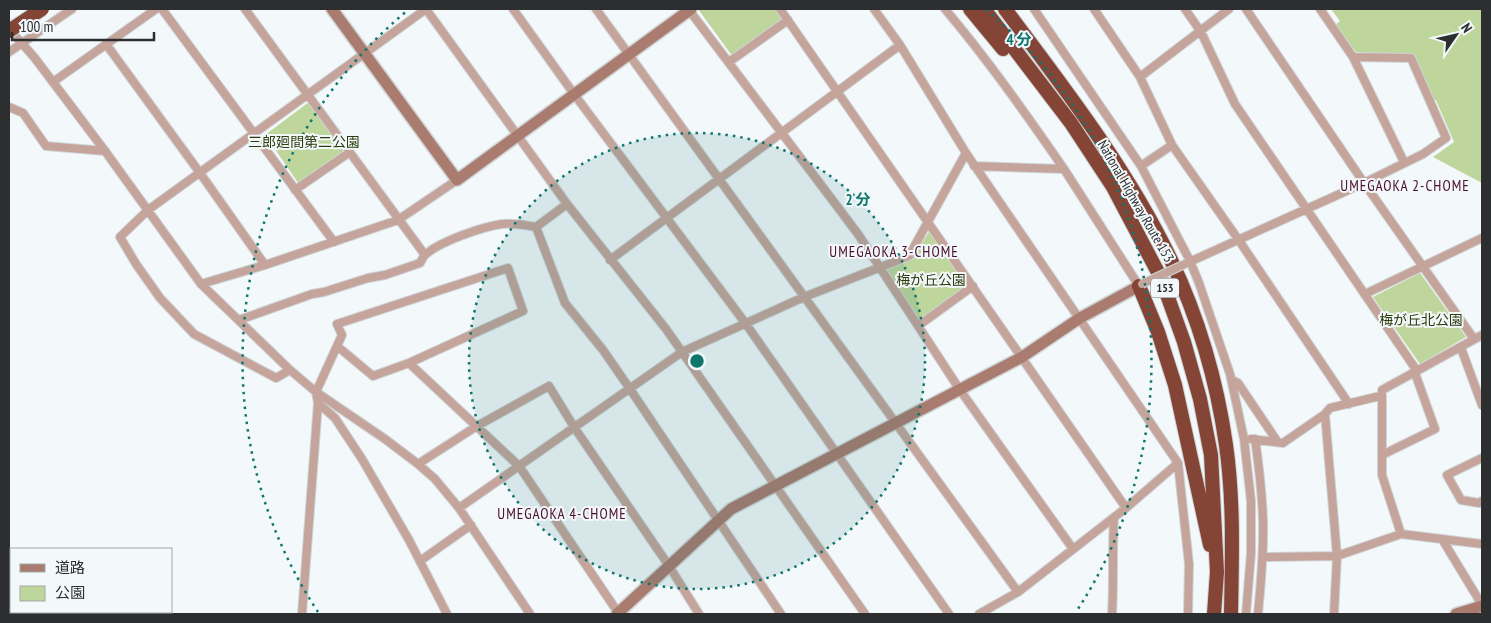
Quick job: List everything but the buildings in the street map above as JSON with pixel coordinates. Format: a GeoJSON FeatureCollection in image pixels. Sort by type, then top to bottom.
{"type":"FeatureCollection","features":[{"type":"Feature","properties":{"kind":"highway"},"geometry":{"type":"LineString","coordinates":[[9,30],[42,9]]}},
{"type":"Feature","properties":{"kind":"highway","name":"153"},"geometry":{"type":"LineString","coordinates":[[970,9],[1011,59],[1045,90]]}},
{"type":"Feature","properties":{"kind":"highway","name":"National Highway Route 153"},"geometry":{"type":"LineString","coordinates":[[984,9],[1071,123],[1113,187],[1161,278],[1184,342],[1200,399],[1211,455],[1217,572],[1214,614]]}},
{"type":"Feature","properties":{"kind":"highway","name":"National Highway Route 153"},"geometry":{"type":"LineString","coordinates":[[1005,9],[1057,76],[1120,169],[1171,260],[1191,311],[1208,363],[1226,445],[1232,509],[1231,614]]}},
{"type":"Feature","properties":{"kind":"highway","name":"153"},"geometry":{"type":"LineString","coordinates":[[1017,9],[1035,36],[1057,76]]}},
{"type":"Feature","properties":{"kind":"highway"},"geometry":{"type":"LineString","coordinates":[[1141,285],[1175,385],[1217,572]]}},
{"type":"Feature","properties":{"kind":"street"},"geometry":{"type":"LineString","coordinates":[[9,52],[72,9]]}},
{"type":"Feature","properties":{"kind":"street"},"geometry":{"type":"LineString","coordinates":[[53,82],[156,9]]}},
{"type":"Feature","properties":{"kind":"street"},"geometry":{"type":"LineString","coordinates":[[162,9],[334,242]]}},
{"type":"Feature","properties":{"kind":"street"},"geometry":{"type":"LineString","coordinates":[[245,9],[424,254]]}},
{"type":"Feature","properties":{"kind":"street"},"geometry":{"type":"LineString","coordinates":[[332,9],[457,180]]}},
{"type":"Feature","properties":{"kind":"street"},"geometry":{"type":"LineString","coordinates":[[290,370],[276,378],[194,334],[160,298],[120,237],[148,210],[426,9],[567,204],[666,329],[865,614]]}},
{"type":"Feature","properties":{"kind":"street"},"geometry":{"type":"LineString","coordinates":[[513,9],[574,94],[746,324],[949,614]]}},
{"type":"Feature","properties":{"kind":"street"},"geometry":{"type":"LineString","coordinates":[[596,9],[1018,592]]}},
{"type":"Feature","properties":{"kind":"street"},"geometry":{"type":"LineString","coordinates":[[200,284],[265,265],[398,220],[457,180],[690,9],[858,234],[960,390],[1073,549]]}},
{"type":"Feature","properties":{"kind":"street"},"geometry":{"type":"LineString","coordinates":[[780,9],[1126,508]]}},
{"type":"Feature","properties":{"kind":"street"},"geometry":{"type":"LineString","coordinates":[[874,9],[900,46],[974,166],[1178,463],[1189,564],[1188,614]]}},
{"type":"Feature","properties":{"kind":"street"},"geometry":{"type":"LineString","coordinates":[[945,9],[971,40],[1021,107],[1141,285]]}},
{"type":"Feature","properties":{"kind":"street"},"geometry":{"type":"LineString","coordinates":[[1034,9],[1141,166],[1199,283],[1232,380],[1244,439],[1251,509],[1251,553],[1246,614]]}},
{"type":"Feature","properties":{"kind":"street"},"geometry":{"type":"LineString","coordinates":[[1094,9],[1140,77],[1172,145],[1349,404]]}},
{"type":"Feature","properties":{"kind":"street"},"geometry":{"type":"LineString","coordinates":[[1185,9],[1201,32],[1235,104],[1306,210],[1366,294],[1416,372],[1435,428],[1382,455]]}},
{"type":"Feature","properties":{"kind":"street"},"geometry":{"type":"LineString","coordinates":[[1140,77],[1229,9]]}},
{"type":"Feature","properties":{"kind":"street"},"geometry":{"type":"LineString","coordinates":[[1246,9],[1422,267],[1474,339]]}},
{"type":"Feature","properties":{"kind":"street"},"geometry":{"type":"LineString","coordinates":[[1320,9],[1353,57],[1404,162]]}},
{"type":"Feature","properties":{"kind":"street"},"geometry":{"type":"LineString","coordinates":[[729,62],[788,20]]}},
{"type":"Feature","properties":{"kind":"street"},"geometry":{"type":"LineString","coordinates":[[9,30],[22,43],[53,82],[105,151],[200,284],[290,370],[316,392],[385,439],[435,479],[471,525],[530,614]]}},
{"type":"Feature","properties":{"kind":"street"},"geometry":{"type":"LineString","coordinates":[[106,44],[265,265]]}},
{"type":"Feature","properties":{"kind":"street"},"geometry":{"type":"LineString","coordinates":[[610,260],[900,46]]}},
{"type":"Feature","properties":{"kind":"street"},"geometry":{"type":"LineString","coordinates":[[409,363],[519,466],[618,614],[731,509],[1022,357],[1080,318],[1141,285],[1364,183],[1423,154],[1446,138],[1412,58],[1353,57]]}},
{"type":"Feature","properties":{"kind":"street"},"geometry":{"type":"LineString","coordinates":[[9,107],[23,113],[46,146],[105,151]]}},
{"type":"Feature","properties":{"kind":"street"},"geometry":{"type":"LineString","coordinates":[[1141,166],[1172,145]]}},
{"type":"Feature","properties":{"kind":"street"},"geometry":{"type":"LineString","coordinates":[[295,190],[350,152]]}},
{"type":"Feature","properties":{"kind":"street"},"geometry":{"type":"LineString","coordinates":[[459,508],[682,352],[804,297],[909,256],[927,220],[966,153]]}},
{"type":"Feature","properties":{"kind":"street"},"geometry":{"type":"LineString","coordinates":[[974,166],[1064,169]]}},
{"type":"Feature","properties":{"kind":"street"},"geometry":{"type":"LineString","coordinates":[[239,320],[312,294],[385,275],[420,263],[424,254],[444,242],[501,224],[536,227],[567,204]]}},
{"type":"Feature","properties":{"kind":"street"},"geometry":{"type":"LineString","coordinates":[[536,227],[565,303],[603,350],[781,614]]}},
{"type":"Feature","properties":{"kind":"street"},"geometry":{"type":"LineString","coordinates":[[1366,294],[1482,238]]}},
{"type":"Feature","properties":{"kind":"street"},"geometry":{"type":"LineString","coordinates":[[302,614],[318,403],[316,392],[342,335],[337,324],[508,268],[523,311],[409,363],[373,376],[338,346]]}},
{"type":"Feature","properties":{"kind":"street"},"geometry":{"type":"LineString","coordinates":[[918,326],[972,286]]}},
{"type":"Feature","properties":{"kind":"street"},"geometry":{"type":"LineString","coordinates":[[1401,534],[1382,475],[1380,396],[1382,390],[1461,348],[1482,334]]}},
{"type":"Feature","properties":{"kind":"street"},"geometry":{"type":"LineString","coordinates":[[1461,348],[1482,402]]}},
{"type":"Feature","properties":{"kind":"street"},"geometry":{"type":"LineString","coordinates":[[1232,380],[1238,383],[1277,441]]}},
{"type":"Feature","properties":{"kind":"street"},"geometry":{"type":"LineString","coordinates":[[418,464],[477,426],[549,386],[574,427],[669,566],[699,614]]}},
{"type":"Feature","properties":{"kind":"street"},"geometry":{"type":"LineString","coordinates":[[1244,439],[1283,443],[1325,414],[1330,408],[1380,396]]}},
{"type":"Feature","properties":{"kind":"street"},"geometry":{"type":"LineString","coordinates":[[318,403],[335,418],[362,459],[420,561],[447,614]]}},
{"type":"Feature","properties":{"kind":"street"},"geometry":{"type":"LineString","coordinates":[[1325,414],[1337,556],[1334,614]]}},
{"type":"Feature","properties":{"kind":"street"},"geometry":{"type":"LineString","coordinates":[[1255,439],[1263,521],[1263,557],[1258,614]]}},
{"type":"Feature","properties":{"kind":"street"},"geometry":{"type":"LineString","coordinates":[[1482,458],[1447,474],[1461,500],[1479,503],[1482,501]]}},
{"type":"Feature","properties":{"kind":"street"},"geometry":{"type":"LineString","coordinates":[[979,614],[1018,592],[1114,518],[1178,463]]}},
{"type":"Feature","properties":{"kind":"street"},"geometry":{"type":"LineString","coordinates":[[1112,614],[1114,518]]}},
{"type":"Feature","properties":{"kind":"street"},"geometry":{"type":"LineString","coordinates":[[420,561],[471,525]]}},
{"type":"Feature","properties":{"kind":"street"},"geometry":{"type":"LineString","coordinates":[[1263,557],[1337,556],[1401,534],[1482,544]]}},
{"type":"Feature","properties":{"kind":"street"},"geometry":{"type":"LineString","coordinates":[[1442,539],[1482,605],[1456,614]]}},
{"type":"Feature","properties":{"kind":"green space"},"geometry":{"type":"Polygon","coordinates":[[[698,9],[778,9],[786,19],[733,57],[698,9]]]}},
{"type":"Feature","properties":{"kind":"green space"},"geometry":{"type":"Polygon","coordinates":[[[1331,9],[1482,9],[1482,183],[1433,157],[1454,142],[1436,100],[1433,101],[1413,55],[1356,52],[1335,25],[1340,21],[1331,9]]]}},
{"type":"Feature","properties":{"kind":"green space","name":"三郎廻間第二公園"},"geometry":{"type":"Polygon","coordinates":[[[309,102],[345,150],[299,184],[265,135],[309,102]]]}},
{"type":"Feature","properties":{"kind":"green space","name":"梅が丘公園"},"geometry":{"type":"Polygon","coordinates":[[[932,227],[970,286],[920,323],[887,272],[888,269],[911,260],[932,227]]]}},
{"type":"Feature","properties":{"kind":"green space","name":"梅が丘北公園"},"geometry":{"type":"Polygon","coordinates":[[[1420,273],[1466,337],[1420,364],[1373,297],[1420,273]]]}},
{"type":"Feature","properties":{"kind":"district","name":"UMEGAOKA 2-CHOME"},"geometry":{"type":"Point","coordinates":[1405,186]}},
{"type":"Feature","properties":{"kind":"district","name":"UMEGAOKA 3-CHOME"},"geometry":{"type":"Point","coordinates":[894,252]}},
{"type":"Feature","properties":{"kind":"district","name":"UMEGAOKA 4-CHOME"},"geometry":{"type":"Point","coordinates":[562,514]}}]}
